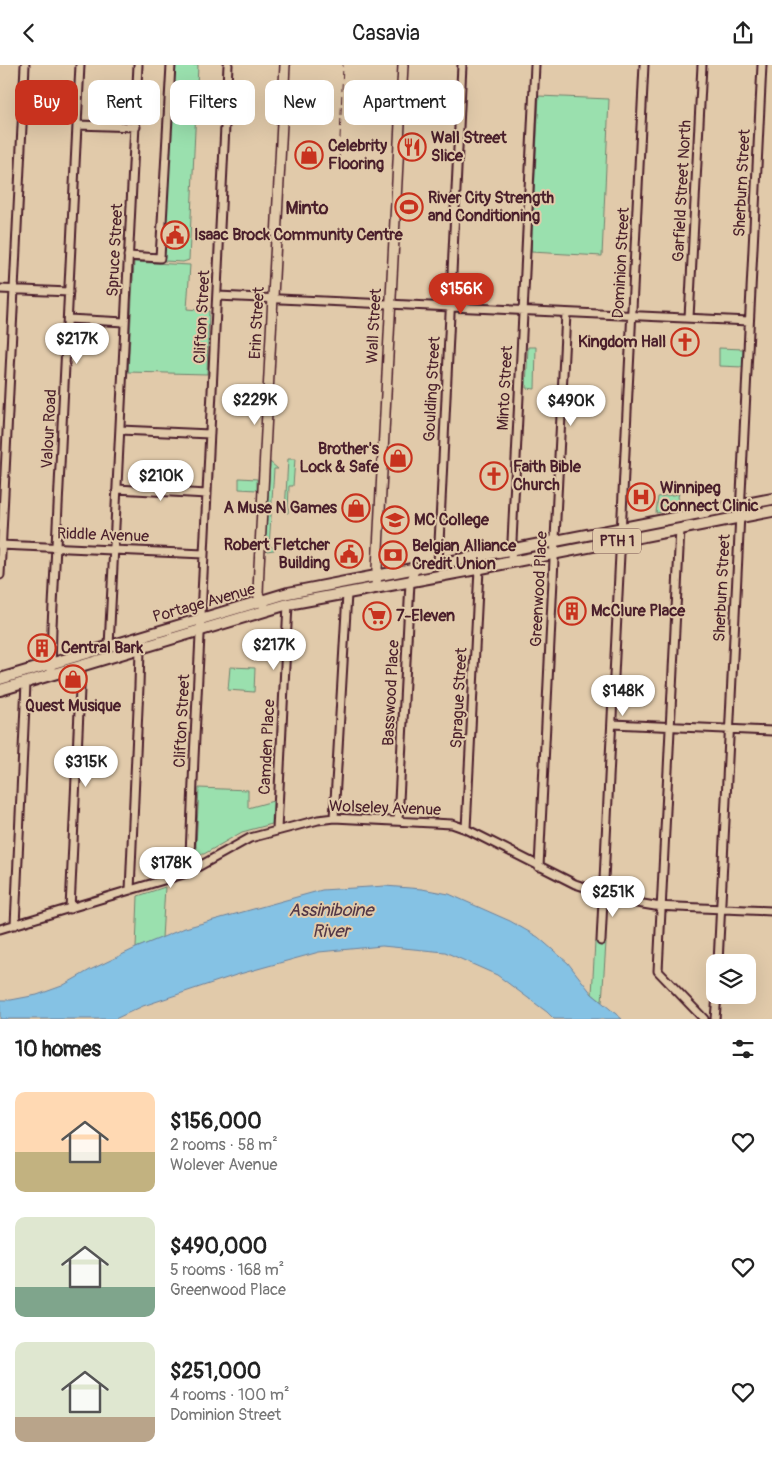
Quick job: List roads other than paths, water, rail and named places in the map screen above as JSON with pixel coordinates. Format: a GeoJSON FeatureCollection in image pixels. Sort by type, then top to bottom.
{"type":"FeatureCollection","features":[{"type":"Feature","properties":{"kind":"highway","name":"Portage Avenue"},"geometry":{"type":"LineString","coordinates":[[0,679],[288,593],[772,499]]}},
{"type":"Feature","properties":{"kind":"highway","name":"Portage Avenue"},"geometry":{"type":"LineString","coordinates":[[0,691],[288,604],[480,569],[772,511]]}},
{"type":"Feature","properties":{"kind":"main road","name":"Erin Street"},"geometry":{"type":"LineString","coordinates":[[261,601],[258,594],[259,567],[285,65]]}},
{"type":"Feature","properties":{"kind":"main road","name":"Wall Street"},"geometry":{"type":"LineString","coordinates":[[376,588],[403,65]]}},
{"type":"Feature","properties":{"kind":"main road"},"geometry":{"type":"LineString","coordinates":[[261,601],[268,610]]}},
{"type":"Feature","properties":{"kind":"street"},"geometry":{"type":"LineString","coordinates":[[0,575],[25,65]]}},
{"type":"Feature","properties":{"kind":"street","name":"Valour Road"},"geometry":{"type":"LineString","coordinates":[[52,675],[51,664],[80,65]]}},
{"type":"Feature","properties":{"kind":"street","name":"Spruce Street"},"geometry":{"type":"LineString","coordinates":[[109,646],[138,65]]}},
{"type":"Feature","properties":{"kind":"street"},"geometry":{"type":"LineString","coordinates":[[128,256],[160,258],[170,65]]}},
{"type":"Feature","properties":{"kind":"street","name":"Clifton Street"},"geometry":{"type":"LineString","coordinates":[[193,869],[190,855],[228,65]]}},
{"type":"Feature","properties":{"kind":"street","name":"Goulding Street"},"geometry":{"type":"LineString","coordinates":[[438,564],[462,65]]}},
{"type":"Feature","properties":{"kind":"street","name":"Minto Street"},"geometry":{"type":"LineString","coordinates":[[511,562],[522,311],[536,65]]}},
{"type":"Feature","properties":{"kind":"street","name":"Dominion Street"},"geometry":{"type":"LineString","coordinates":[[601,941],[644,65]]}},
{"type":"Feature","properties":{"kind":"street","name":"Garfield Street North"},"geometry":{"type":"LineString","coordinates":[[689,319],[702,65]]}},
{"type":"Feature","properties":{"kind":"street","name":"Sherburn Street"},"geometry":{"type":"LineString","coordinates":[[718,954],[762,65]]}},
{"type":"Feature","properties":{"kind":"street"},"geometry":{"type":"LineString","coordinates":[[78,125],[136,127]]}},
{"type":"Feature","properties":{"kind":"street"},"geometry":{"type":"LineString","coordinates":[[0,289],[70,292]]}},
{"type":"Feature","properties":{"kind":"street"},"geometry":{"type":"LineString","coordinates":[[218,296],[749,321]]}},
{"type":"Feature","properties":{"kind":"street","name":"Greenwood Place"},"geometry":{"type":"LineString","coordinates":[[539,867],[566,313]]}},
{"type":"Feature","properties":{"kind":"street"},"geometry":{"type":"LineString","coordinates":[[68,319],[125,322]]}},
{"type":"Feature","properties":{"kind":"street"},"geometry":{"type":"LineString","coordinates":[[120,430],[210,434]]}},
{"type":"Feature","properties":{"kind":"street"},"geometry":{"type":"LineString","coordinates":[[117,489],[207,494]]}},
{"type":"Feature","properties":{"kind":"street"},"geometry":{"type":"LineString","coordinates":[[680,529],[658,971],[704,1019]]}},
{"type":"Feature","properties":{"kind":"street","name":"Riddle Avenue"},"geometry":{"type":"LineString","coordinates":[[1,545],[204,553]]}},
{"type":"Feature","properties":{"kind":"street","name":"Basswood Place"},"geometry":{"type":"LineString","coordinates":[[398,821],[410,582],[416,568]]}},
{"type":"Feature","properties":{"kind":"street","name":"Sprague Street"},"geometry":{"type":"LineString","coordinates":[[466,829],[480,569]]}},
{"type":"Feature","properties":{"kind":"street"},"geometry":{"type":"LineString","coordinates":[[334,819],[347,594]]}},
{"type":"Feature","properties":{"kind":"street","name":"Camden Place"},"geometry":{"type":"LineString","coordinates":[[277,830],[288,604]]}},
{"type":"Feature","properties":{"kind":"street"},"geometry":{"type":"LineString","coordinates":[[130,890],[139,637]]}},
{"type":"Feature","properties":{"kind":"street"},"geometry":{"type":"LineString","coordinates":[[70,909],[81,667]]}},
{"type":"Feature","properties":{"kind":"street"},"geometry":{"type":"LineString","coordinates":[[14,925],[26,683]]}},
{"type":"Feature","properties":{"kind":"street"},"geometry":{"type":"LineString","coordinates":[[612,724],[772,731]]}},
{"type":"Feature","properties":{"kind":"street","name":"Wolseley Avenue"},"geometry":{"type":"LineString","coordinates":[[0,929],[187,873],[245,840],[318,820],[334,819],[442,823],[466,829],[575,884],[631,902],[661,906],[772,911]]}},
{"type":"Feature","properties":{"kind":"street"},"geometry":{"type":"LineString","coordinates":[[715,1019],[716,1004]]}},
{"type":"Feature","properties":{"kind":"water","name":"Assiniboine River"},"geometry":{"type":"Polygon","coordinates":[[[385,886],[422,889],[449,894],[510,921],[538,937],[568,963],[592,994],[622,1019],[554,1019],[497,975],[445,952],[382,946],[319,952],[236,975],[143,1006],[115,1019],[0,1019],[0,1000],[37,995],[62,986],[136,948],[185,928],[322,890],[385,886]]]}},
{"type":"Feature","properties":{"kind":"railway"},"geometry":{"type":"LineString","coordinates":[[339,163],[343,65]]}},
{"type":"Feature","properties":{"kind":"place","name":"Wall Street Slice"},"geometry":{"type":"Point","coordinates":[412,147]}},
{"type":"Feature","properties":{"kind":"place","name":"Celebrity Flooring"},"geometry":{"type":"Point","coordinates":[309,155]}},
{"type":"Feature","properties":{"kind":"place","name":"River City Strength and Conditioning"},"geometry":{"type":"Point","coordinates":[409,207]}},
{"type":"Feature","properties":{"kind":"place","name":"Isaac Brock Community Centre"},"geometry":{"type":"Point","coordinates":[175,235]}},
{"type":"Feature","properties":{"kind":"place","name":"Kingdom Hall"},"geometry":{"type":"Point","coordinates":[685,342]}},
{"type":"Feature","properties":{"kind":"place","name":"Brother's Lock & Safe"},"geometry":{"type":"Point","coordinates":[398,458]}},
{"type":"Feature","properties":{"kind":"place","name":"Faith Bible Church"},"geometry":{"type":"Point","coordinates":[494,476]}},
{"type":"Feature","properties":{"kind":"place","name":"Winnipeg Connect Clinic"},"geometry":{"type":"Point","coordinates":[641,497]}},
{"type":"Feature","properties":{"kind":"place","name":"A Muse N Games"},"geometry":{"type":"Point","coordinates":[356,508]}},
{"type":"Feature","properties":{"kind":"place","name":"MC College"},"geometry":{"type":"Point","coordinates":[395,520]}},
{"type":"Feature","properties":{"kind":"place","name":"Robert Fletcher Building"},"geometry":{"type":"Point","coordinates":[349,554]}},
{"type":"Feature","properties":{"kind":"place","name":"Belgian Alliance Credit Union"},"geometry":{"type":"Point","coordinates":[393,555]}},
{"type":"Feature","properties":{"kind":"place","name":"McClure Place"},"geometry":{"type":"Point","coordinates":[572,611]}},
{"type":"Feature","properties":{"kind":"place","name":"7-Eleven"},"geometry":{"type":"Point","coordinates":[377,616]}},
{"type":"Feature","properties":{"kind":"place","name":"Central Bark"},"geometry":{"type":"Point","coordinates":[42,648]}},
{"type":"Feature","properties":{"kind":"place","name":"Quest Musique"},"geometry":{"type":"Point","coordinates":[73,679]}},
{"type":"Feature","properties":{"kind":"district","name":"Minto"},"geometry":{"type":"Point","coordinates":[307,208]}}]}
